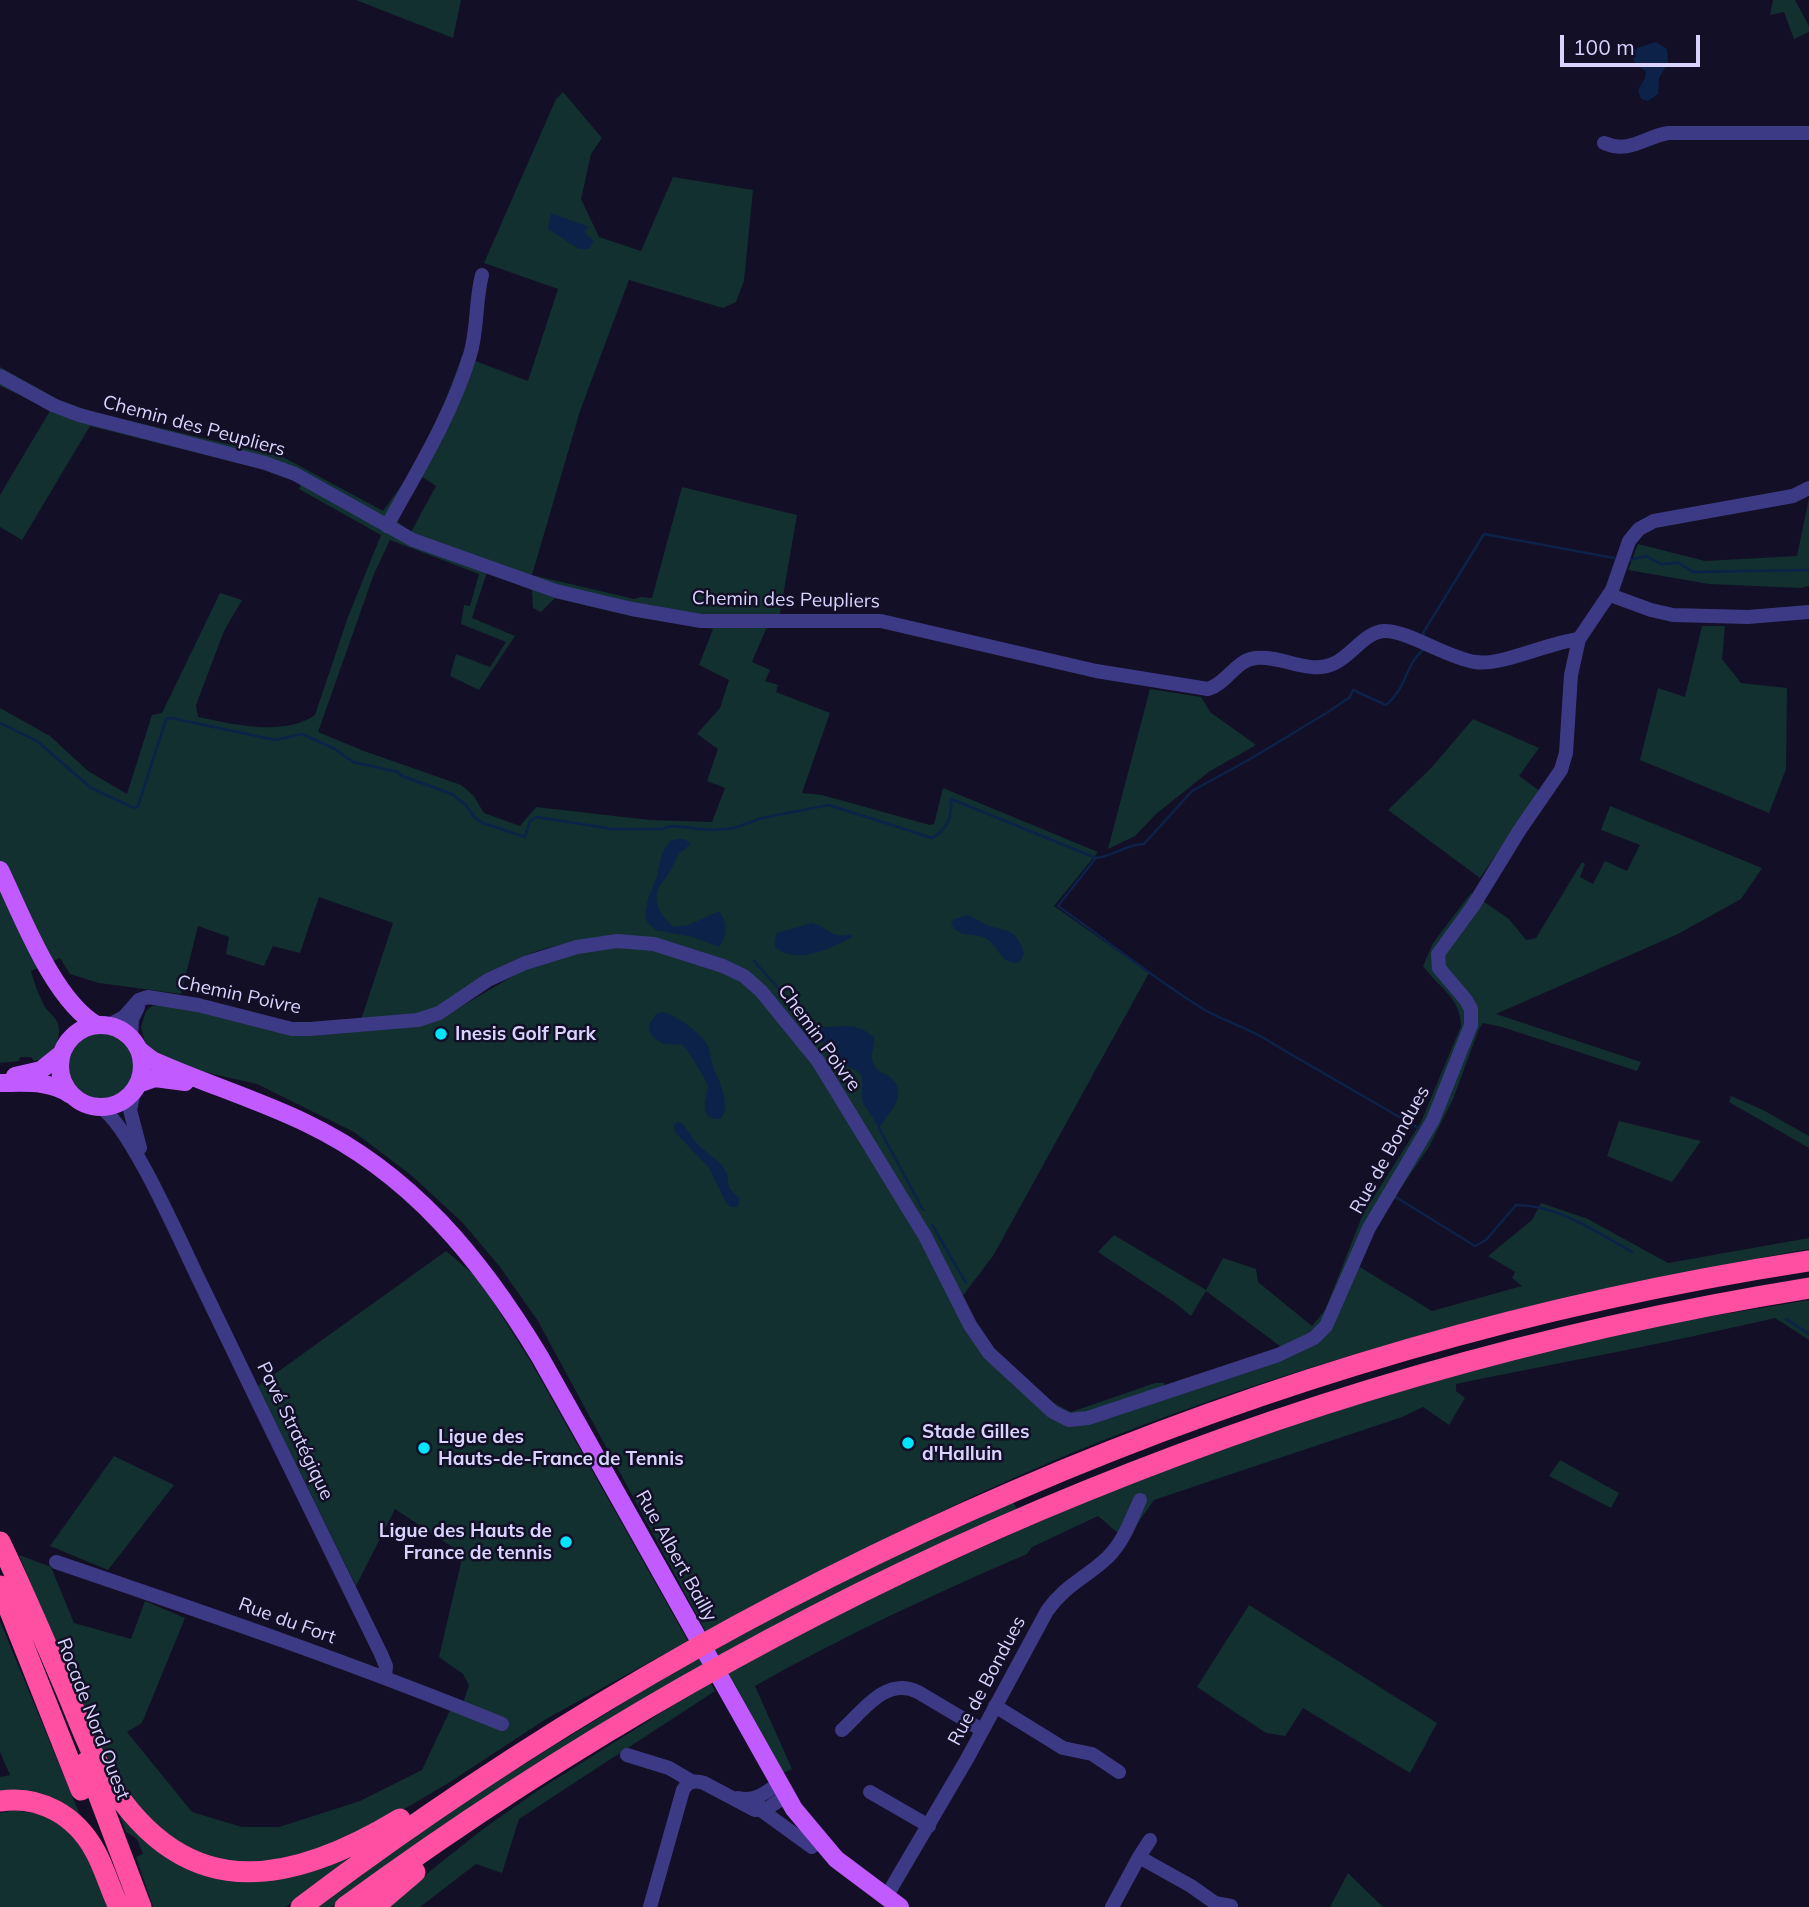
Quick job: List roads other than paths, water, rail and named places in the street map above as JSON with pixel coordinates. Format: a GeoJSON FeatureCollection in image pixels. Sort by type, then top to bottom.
{"type":"FeatureCollection","features":[{"type":"Feature","properties":{"kind":"highway"},"geometry":{"type":"LineString","coordinates":[[0,1542],[87,1742],[118,1795],[139,1822],[164,1845],[193,1861],[227,1871],[257,1873],[292,1868],[346,1849],[381,1831],[575,1712],[800,1592],[954,1518],[1073,1467],[1241,1404],[1394,1355],[1532,1317],[1670,1286],[1809,1261]]}},
{"type":"Feature","properties":{"kind":"highway"},"geometry":{"type":"LineString","coordinates":[[345,1907],[526,1781],[705,1673],[854,1594],[996,1528],[1173,1456],[1347,1397],[1477,1359],[1629,1322],[1809,1288]]}},
{"type":"Feature","properties":{"kind":"highway","name":"Rocade Nord Ouest"},"geometry":{"type":"LineString","coordinates":[[0,1548],[141,1907]]}},
{"type":"Feature","properties":{"kind":"highway","name":"Rocade Nord Ouest"},"geometry":{"type":"LineString","coordinates":[[0,1586],[125,1907]]}},
{"type":"Feature","properties":{"kind":"highway"},"geometry":{"type":"LineString","coordinates":[[301,1907],[480,1780],[665,1666]]}},
{"type":"Feature","properties":{"kind":"highway"},"geometry":{"type":"LineString","coordinates":[[374,1907],[506,1802],[526,1781]]}},
{"type":"Feature","properties":{"kind":"highway"},"geometry":{"type":"LineString","coordinates":[[0,1801],[22,1800],[37,1803],[60,1812],[73,1822],[96,1852],[120,1907]]}},
{"type":"Feature","properties":{"kind":"main road"},"geometry":{"type":"LineString","coordinates":[[0,870],[43,959],[67,1018],[61,1076],[71,1095]]}},
{"type":"Feature","properties":{"kind":"main road"},"geometry":{"type":"LineString","coordinates":[[0,1083],[53,1085],[84,1104],[100,1107],[116,1104],[136,1087],[142,1065],[135,1044],[121,1030],[103,1025],[75,1009],[43,959]]}},
{"type":"Feature","properties":{"kind":"main road"},"geometry":{"type":"LineString","coordinates":[[0,1078],[38,1071],[82,1029],[103,1025]]}},
{"type":"Feature","properties":{"kind":"main road","name":"Rue Albert Bailly"},"geometry":{"type":"LineString","coordinates":[[135,1044],[152,1060],[305,1122],[357,1152],[426,1207],[472,1256],[512,1311],[540,1357],[782,1790],[802,1820],[831,1854],[854,1875],[893,1902]]}},
{"type":"Feature","properties":{"kind":"main road","name":"Rue Albert Bailly"},"geometry":{"type":"LineString","coordinates":[[136,1087],[152,1078],[171,1080],[252,1101]]}},
{"type":"Feature","properties":{"kind":"street"},"geometry":{"type":"LineString","coordinates":[[1604,143],[1632,146],[1668,133],[1809,133]]}},
{"type":"Feature","properties":{"kind":"street"},"geometry":{"type":"LineString","coordinates":[[387,526],[459,386],[475,332],[476,298],[482,275]]}},
{"type":"Feature","properties":{"kind":"street","name":"Chemin des Peupliers"},"geometry":{"type":"LineString","coordinates":[[0,376],[53,405],[79,415],[265,463],[295,474],[413,540],[544,587],[632,609],[701,621],[881,621],[1096,671],[1200,689],[1217,686],[1242,663],[1255,658],[1326,667],[1341,660],[1368,637],[1382,631],[1396,633],[1478,663],[1497,661],[1550,644],[1578,639]]}},
{"type":"Feature","properties":{"kind":"street"},"geometry":{"type":"LineString","coordinates":[[1578,639],[1609,595],[1629,541],[1648,523],[1793,496],[1809,488]]}},
{"type":"Feature","properties":{"kind":"street"},"geometry":{"type":"LineString","coordinates":[[1609,595],[1673,615],[1733,617],[1809,612]]}},
{"type":"Feature","properties":{"kind":"street","name":"Rue de Bondues"},"geometry":{"type":"LineString","coordinates":[[1069,1420],[1087,1418],[1278,1356],[1314,1338],[1326,1326],[1365,1234],[1433,1120],[1467,1036],[1472,1020],[1471,1009],[1438,968],[1438,954],[1473,906],[1519,831],[1561,771],[1566,753],[1570,681],[1578,639]]}},
{"type":"Feature","properties":{"kind":"street","name":"Chemin Poivre"},"geometry":{"type":"LineString","coordinates":[[103,1025],[124,1017],[139,1000],[153,997],[198,1005],[277,1026],[310,1029],[428,1018],[488,980],[525,963],[598,943],[648,943],[737,972],[750,980],[768,998],[823,1070],[925,1236],[977,1338],[1044,1406],[1069,1420]]}},
{"type":"Feature","properties":{"kind":"street","name":"Chemin Poivre"},"geometry":{"type":"LineString","coordinates":[[135,1044],[135,1011],[140,1003],[153,997]]}},
{"type":"Feature","properties":{"kind":"street","name":"Pavé Stratégique"},"geometry":{"type":"LineString","coordinates":[[136,1087],[130,1104],[135,1132],[162,1205]]}},
{"type":"Feature","properties":{"kind":"street","name":"Pavé Stratégique"},"geometry":{"type":"LineString","coordinates":[[100,1107],[119,1126],[162,1205],[381,1654],[386,1666],[385,1676]]}},
{"type":"Feature","properties":{"kind":"street","name":"Rue de Bondues"},"geometry":{"type":"LineString","coordinates":[[893,1902],[929,1826],[1047,1611],[1064,1590],[1113,1550],[1128,1529],[1140,1500]]}},
{"type":"Feature","properties":{"kind":"street","name":"Rue du Fort"},"geometry":{"type":"LineString","coordinates":[[56,1562],[385,1676],[502,1724]]}},
{"type":"Feature","properties":{"kind":"street"},"geometry":{"type":"LineString","coordinates":[[842,1730],[860,1713],[867,1702],[900,1686],[918,1692],[982,1730]]}},
{"type":"Feature","properties":{"kind":"street"},"geometry":{"type":"LineString","coordinates":[[995,1706],[1063,1748],[1092,1754],[1119,1772]]}},
{"type":"Feature","properties":{"kind":"street"},"geometry":{"type":"LineString","coordinates":[[627,1755],[668,1768],[693,1782],[704,1783],[736,1798],[750,1808],[761,1810],[813,1847]]}},
{"type":"Feature","properties":{"kind":"street"},"geometry":{"type":"LineString","coordinates":[[650,1907],[683,1790],[693,1782]]}},
{"type":"Feature","properties":{"kind":"street"},"geometry":{"type":"LineString","coordinates":[[736,1798],[747,1800],[782,1790]]}},
{"type":"Feature","properties":{"kind":"street"},"geometry":{"type":"LineString","coordinates":[[761,1810],[782,1790]]}},
{"type":"Feature","properties":{"kind":"street"},"geometry":{"type":"LineString","coordinates":[[875,1799],[929,1826]]}},
{"type":"Feature","properties":{"kind":"street"},"geometry":{"type":"LineString","coordinates":[[1112,1907],[1150,1840]]}},
{"type":"Feature","properties":{"kind":"street"},"geometry":{"type":"LineString","coordinates":[[1139,1857],[1184,1881],[1214,1905],[1231,1906]]}},
{"type":"Feature","properties":{"kind":"water"},"geometry":{"type":"Polygon","coordinates":[[[1656,42],[1667,49],[1668,63],[1659,78],[1658,94],[1648,101],[1641,99],[1638,90],[1646,72],[1635,63],[1632,55],[1637,48],[1656,42]]]}},
{"type":"Feature","properties":{"kind":"water"},"geometry":{"type":"Polygon","coordinates":[[[551,213],[589,227],[584,232],[594,241],[589,249],[579,249],[548,229],[551,213]]]}},
{"type":"Feature","properties":{"kind":"water"},"geometry":{"type":"Polygon","coordinates":[[[685,839],[691,845],[678,856],[662,882],[657,896],[658,907],[674,927],[689,925],[719,911],[726,929],[719,947],[693,937],[655,930],[647,922],[645,915],[648,899],[662,853],[670,841],[685,839]]]}},
{"type":"Feature","properties":{"kind":"water"},"geometry":{"type":"Polygon","coordinates":[[[968,915],[1015,935],[1024,953],[1020,962],[1008,961],[985,938],[962,933],[954,928],[951,923],[954,919],[968,915]]]}},
{"type":"Feature","properties":{"kind":"water"},"geometry":{"type":"Polygon","coordinates":[[[811,923],[834,934],[851,934],[852,937],[824,950],[803,955],[793,955],[775,947],[777,933],[811,923]]]}},
{"type":"Feature","properties":{"kind":"water"},"geometry":{"type":"Polygon","coordinates":[[[663,1012],[685,1023],[706,1043],[725,1100],[721,1119],[706,1113],[708,1086],[684,1047],[681,1044],[660,1042],[650,1033],[649,1025],[656,1014],[663,1012]]]}},
{"type":"Feature","properties":{"kind":"water"},"geometry":{"type":"Polygon","coordinates":[[[813,1024],[830,1027],[851,1026],[874,1037],[874,1065],[891,1078],[898,1090],[896,1103],[879,1128],[862,1101],[862,1077],[859,1072],[836,1061],[811,1027],[813,1024]]]}},
{"type":"Feature","properties":{"kind":"water"},"geometry":{"type":"Polygon","coordinates":[[[677,1122],[683,1124],[698,1145],[721,1164],[727,1173],[729,1188],[740,1199],[738,1207],[730,1207],[709,1168],[675,1132],[674,1125],[677,1122]]]}},
{"type":"Feature","properties":{"kind":"waterway"},"geometry":{"type":"LineString","coordinates":[[1424,636],[1423,633],[1484,534],[1614,558]]}},
{"type":"Feature","properties":{"kind":"waterway"},"geometry":{"type":"LineString","coordinates":[[1630,560],[1646,556],[1661,564],[1679,563],[1693,572],[1809,570]]}},
{"type":"Feature","properties":{"kind":"waterway"},"geometry":{"type":"LineString","coordinates":[[0,723],[37,741],[91,788],[134,808],[138,806],[166,719],[171,718],[275,740],[302,734],[335,749],[353,762],[398,772],[402,776],[452,794],[483,823],[525,837],[530,821],[537,817],[612,829],[661,829],[672,826],[713,830],[734,828],[762,818],[829,805],[932,838],[942,831],[948,822],[951,799],[1096,858],[1144,844],[1192,791],[1328,712],[1350,697],[1353,690],[1386,705],[1398,691],[1423,650]]}},
{"type":"Feature","properties":{"kind":"waterway"},"geometry":{"type":"LineString","coordinates":[[1095,859],[1058,906],[1203,1009],[1258,1035],[1420,1129]]}},
{"type":"Feature","properties":{"kind":"waterway"},"geometry":{"type":"LineString","coordinates":[[754,961],[812,1026]]}},
{"type":"Feature","properties":{"kind":"waterway"},"geometry":{"type":"LineString","coordinates":[[879,1128],[923,1210]]}},
{"type":"Feature","properties":{"kind":"waterway"},"geometry":{"type":"LineString","coordinates":[[1394,1196],[1475,1246],[1486,1240],[1516,1205],[1532,1206],[1562,1215],[1632,1252]]}},
{"type":"Feature","properties":{"kind":"waterway"},"geometry":{"type":"LineString","coordinates":[[932,1225],[966,1283]]}},
{"type":"Feature","properties":{"kind":"waterway"},"geometry":{"type":"LineString","coordinates":[[1786,1319],[1809,1334]]}},
{"type":"Feature","properties":{"kind":"place","name":"Inesis Golf Park"},"geometry":{"type":"Point","coordinates":[441,1034]}},
{"type":"Feature","properties":{"kind":"place","name":"Stade Gilles d'Halluin"},"geometry":{"type":"Point","coordinates":[908,1443]}},
{"type":"Feature","properties":{"kind":"place","name":"Ligue des Hauts-de-France de Tennis"},"geometry":{"type":"Point","coordinates":[424,1448]}},
{"type":"Feature","properties":{"kind":"place","name":"Ligue des Hauts de France de tennis"},"geometry":{"type":"Point","coordinates":[566,1542]}}]}
